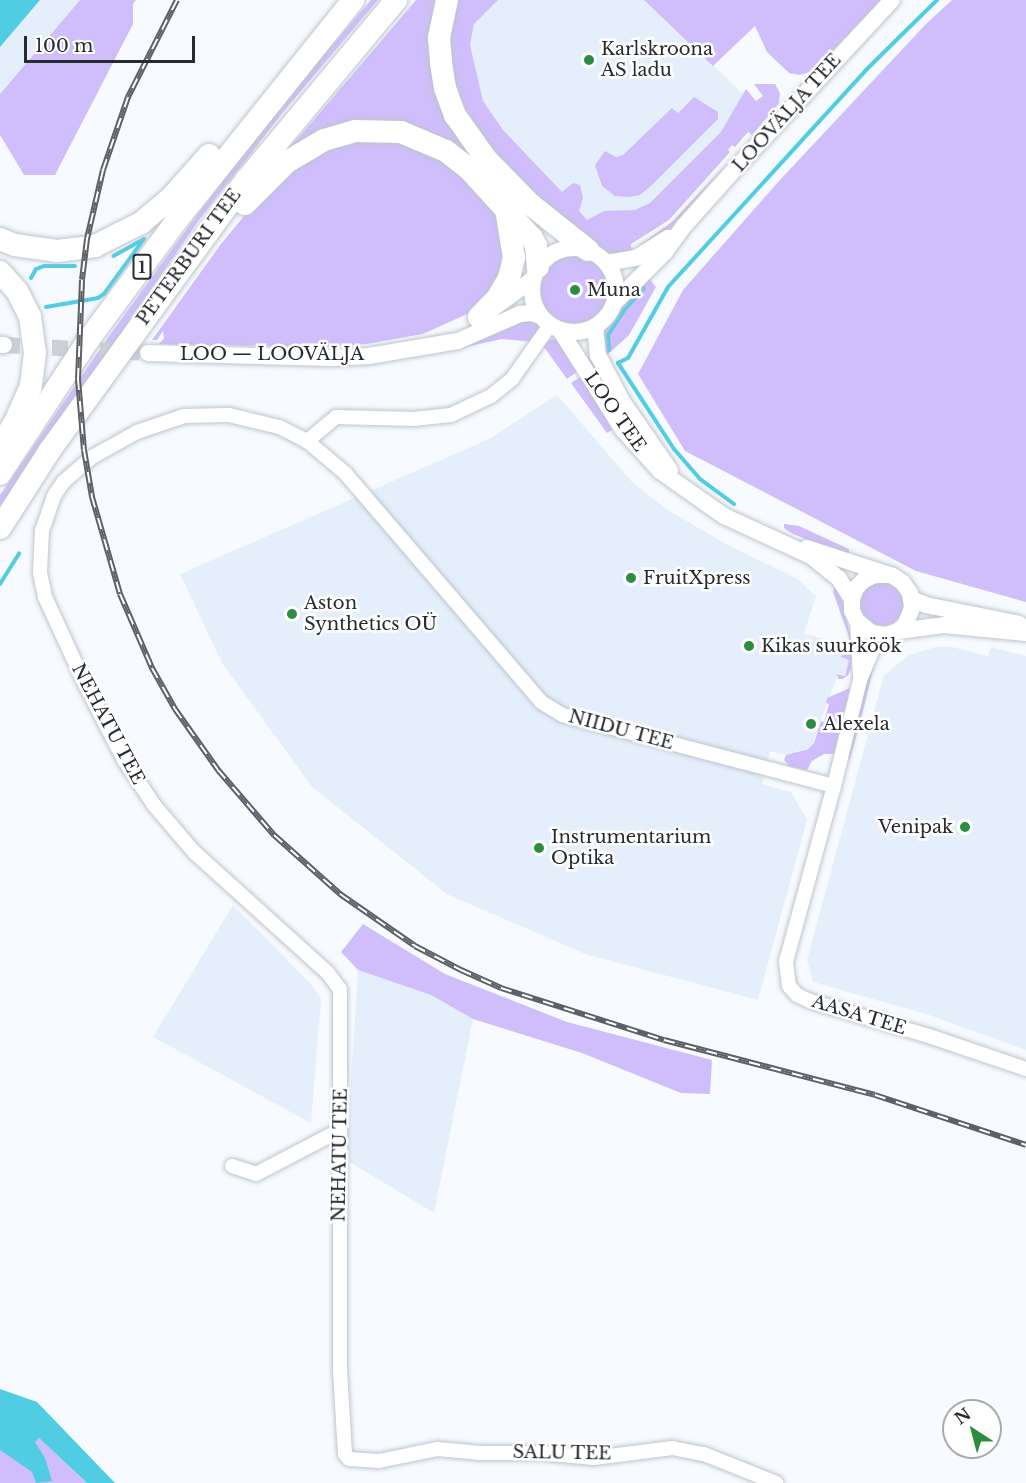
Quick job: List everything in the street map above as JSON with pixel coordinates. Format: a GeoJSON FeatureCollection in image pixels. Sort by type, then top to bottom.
{"type":"FeatureCollection","features":[{"type":"Feature","properties":{"kind":"highway","name":"PETERBURI TEE"},"geometry":{"type":"LineString","coordinates":[[0,474],[89,339],[184,211],[353,0]]}},
{"type":"Feature","properties":{"kind":"highway","name":"PETERBURI TEE"},"geometry":{"type":"LineString","coordinates":[[0,528],[50,450],[247,179],[396,0]]}},
{"type":"Feature","properties":{"kind":"highway"},"geometry":{"type":"LineString","coordinates":[[447,0],[439,38],[445,88],[455,115],[471,139],[501,174],[563,233],[588,250]]}},
{"type":"Feature","properties":{"kind":"highway"},"geometry":{"type":"LineString","coordinates":[[0,239],[15,245],[57,251],[95,246],[120,236],[170,199],[264,86],[297,70]]}},
{"type":"Feature","properties":{"kind":"highway"},"geometry":{"type":"LineString","coordinates":[[163,292],[193,273],[248,200],[287,162],[324,140],[355,131],[401,132],[446,151],[468,168],[532,238],[538,253],[536,273]]}},
{"type":"Feature","properties":{"kind":"highway"},"geometry":{"type":"LineString","coordinates":[[479,317],[498,297],[509,278],[514,258],[505,208]]}},
{"type":"Feature","properties":{"kind":"highway"},"geometry":{"type":"LineString","coordinates":[[0,272],[17,291],[30,317],[35,353],[31,386],[15,422],[0,447]]}},
{"type":"Feature","properties":{"kind":"street","name":"LOOVÄLJA TEE"},"geometry":{"type":"LineString","coordinates":[[615,302],[665,252],[683,227],[892,0]]}},
{"type":"Feature","properties":{"kind":"street","name":"LOOVÄLJA TEE"},"geometry":{"type":"LineString","coordinates":[[607,263],[636,258],[683,227]]}},
{"type":"Feature","properties":{"kind":"street"},"geometry":{"type":"LineString","coordinates":[[577,248],[588,250],[607,263],[616,288],[615,302],[603,320],[595,327],[584,331],[550,324],[532,292],[536,273],[555,252],[577,248]]}},
{"type":"Feature","properties":{"kind":"street","name":"LOO — LOOVÄLJA"},"geometry":{"type":"LineString","coordinates":[[431,344],[479,317],[536,273]]}},
{"type":"Feature","properties":{"kind":"street","name":"LOO — LOOVÄLJA"},"geometry":{"type":"LineString","coordinates":[[148,353],[330,358],[369,356],[458,341],[519,314],[531,313],[550,324]]}},
{"type":"Feature","properties":{"kind":"street"},"geometry":{"type":"LineString","coordinates":[[307,441],[336,417],[433,418],[472,407],[512,379],[550,324]]}},
{"type":"Feature","properties":{"kind":"street","name":"LOO TEE"},"geometry":{"type":"LineString","coordinates":[[550,324],[623,429],[660,471],[724,516],[812,556],[838,579],[852,599],[852,611],[857,621]]}},
{"type":"Feature","properties":{"kind":"street","name":"LOO TEE"},"geometry":{"type":"LineString","coordinates":[[595,327],[598,355],[622,401],[679,484]]}},
{"type":"Feature","properties":{"kind":"street","name":"NEHATU TEE"},"geometry":{"type":"LineString","coordinates":[[307,441],[279,427],[229,415],[184,416],[136,432],[92,457],[64,481],[54,496],[42,530],[40,573],[45,597],[86,686],[124,760],[149,798],[194,852],[335,980],[342,995],[340,1370],[345,1454]]}},
{"type":"Feature","properties":{"kind":"street","name":"NIIDU TEE"},"geometry":{"type":"LineString","coordinates":[[307,441],[345,473],[541,702],[553,711],[834,786]]}},
{"type":"Feature","properties":{"kind":"street","name":"LOO TEE"},"geometry":{"type":"LineString","coordinates":[[782,541],[887,575],[903,583],[912,599]]}},
{"type":"Feature","properties":{"kind":"street"},"geometry":{"type":"LineString","coordinates":[[852,599],[856,588],[864,580],[875,575],[887,575]]}},
{"type":"Feature","properties":{"kind":"street"},"geometry":{"type":"LineString","coordinates":[[834,786],[860,680],[875,644],[910,617],[912,599],[926,605],[995,617],[1026,626]]}},
{"type":"Feature","properties":{"kind":"street"},"geometry":{"type":"LineString","coordinates":[[857,621],[860,680]]}},
{"type":"Feature","properties":{"kind":"street"},"geometry":{"type":"LineString","coordinates":[[857,621],[872,633],[892,633],[944,625],[1026,633]]}},
{"type":"Feature","properties":{"kind":"street","name":"AASA TEE"},"geometry":{"type":"LineString","coordinates":[[834,786],[786,962],[789,986],[797,994],[810,1001],[929,1036],[1026,1069]]}},
{"type":"Feature","properties":{"kind":"street"},"geometry":{"type":"LineString","coordinates":[[232,1166],[256,1174],[340,1130]]}},
{"type":"Feature","properties":{"kind":"street","name":"SALU TEE"},"geometry":{"type":"LineString","coordinates":[[345,1454],[349,1459],[357,1461],[380,1461],[437,1449],[481,1453],[540,1453],[594,1458],[672,1448],[704,1454],[776,1483]]}},
{"type":"Feature","properties":{"kind":"shaded area"},"geometry":{"type":"Polygon","coordinates":[[[0,0],[80,0],[0,94],[0,0]]]}},
{"type":"Feature","properties":{"kind":"shaded area"},"geometry":{"type":"Polygon","coordinates":[[[80,0],[136,0],[133,4],[133,24],[55,175],[24,175],[0,135],[0,94],[80,0]]]}},
{"type":"Feature","properties":{"kind":"shaded area"},"geometry":{"type":"Polygon","coordinates":[[[371,0],[378,0],[284,111],[199,220],[0,509],[0,495],[107,339],[194,219],[280,106],[371,0]]]}},
{"type":"Feature","properties":{"kind":"shaded area"},"geometry":{"type":"Polygon","coordinates":[[[416,0],[439,0],[435,79],[530,216],[526,219],[424,131],[289,149],[416,0]]]}},
{"type":"Feature","properties":{"kind":"shaded area"},"geometry":{"type":"Polygon","coordinates":[[[453,0],[498,0],[474,24],[470,45],[483,101],[503,130],[562,192],[573,183],[580,185],[583,198],[579,211],[587,220],[604,211],[635,210],[650,203],[721,132],[746,89],[756,101],[763,96],[754,84],[775,84],[780,93],[779,103],[752,135],[748,132],[735,147],[732,145],[728,150],[730,152],[669,220],[631,244],[632,254],[617,255],[605,252],[573,232],[515,181],[454,97],[446,29],[453,0]]]}},
{"type":"Feature","properties":{"kind":"shaded area"},"geometry":{"type":"Polygon","coordinates":[[[475,0],[647,0],[755,106],[634,225],[588,226],[479,105],[464,45],[475,0]]]}},
{"type":"Feature","properties":{"kind":"shaded area"},"geometry":{"type":"Polygon","coordinates":[[[644,0],[881,0],[813,71],[800,75],[789,73],[767,52],[755,26],[713,66],[644,0]]]}},
{"type":"Feature","properties":{"kind":"shaded area"},"geometry":{"type":"Polygon","coordinates":[[[952,0],[1026,0],[1026,602],[916,571],[685,451],[638,374],[683,290],[779,181],[926,24],[952,0]]]}},
{"type":"Feature","properties":{"kind":"shaded area"},"geometry":{"type":"Polygon","coordinates":[[[694,97],[718,112],[718,119],[652,185],[640,195],[628,197],[615,196],[602,186],[595,165],[605,151],[616,157],[623,155],[672,108],[678,113],[694,97]]]}},
{"type":"Feature","properties":{"kind":"shaded area"},"geometry":{"type":"Polygon","coordinates":[[[390,137],[447,160],[499,214],[507,266],[476,310],[423,334],[367,344],[321,347],[159,344],[164,338],[163,331],[157,340],[152,340],[221,244],[268,187],[339,142],[390,137]]]}},
{"type":"Feature","properties":{"kind":"shaded area"},"geometry":{"type":"Polygon","coordinates":[[[726,164],[674,225],[660,238],[634,250],[673,221],[726,164]]]}},
{"type":"Feature","properties":{"kind":"shaded area"},"geometry":{"type":"Polygon","coordinates":[[[567,256],[581,256],[593,261],[603,271],[608,290],[603,309],[593,319],[581,324],[567,324],[555,319],[545,309],[540,297],[540,283],[545,271],[555,261],[567,256]]]}},
{"type":"Feature","properties":{"kind":"shaded area"},"geometry":{"type":"Polygon","coordinates":[[[646,275],[656,287],[629,335],[605,357],[603,335],[607,325],[646,275]]]}},
{"type":"Feature","properties":{"kind":"shaded area"},"geometry":{"type":"Polygon","coordinates":[[[520,322],[534,322],[541,327],[535,342],[502,339],[451,350],[520,322]]]}},
{"type":"Feature","properties":{"kind":"shaded area"},"geometry":{"type":"Polygon","coordinates":[[[556,338],[578,371],[567,379],[544,347],[547,341],[556,338]]]}},
{"type":"Feature","properties":{"kind":"shaded area"},"geometry":{"type":"Polygon","coordinates":[[[583,375],[612,430],[607,433],[571,383],[583,375]]]}},
{"type":"Feature","properties":{"kind":"shaded area"},"geometry":{"type":"Polygon","coordinates":[[[557,395],[632,482],[666,509],[728,545],[796,578],[816,596],[804,634],[837,642],[842,657],[849,660],[844,676],[838,674],[811,747],[786,755],[770,751],[762,784],[791,792],[807,820],[758,1000],[585,954],[447,894],[312,787],[222,663],[180,574],[489,439],[557,395]]]}},
{"type":"Feature","properties":{"kind":"shaded area"},"geometry":{"type":"Polygon","coordinates":[[[784,524],[799,526],[849,549],[849,556],[793,534],[784,528],[784,524]]]}},
{"type":"Feature","properties":{"kind":"shaded area"},"geometry":{"type":"Polygon","coordinates":[[[882,582],[897,589],[904,604],[897,619],[882,626],[867,619],[860,604],[867,589],[882,582]]]}},
{"type":"Feature","properties":{"kind":"shaded area"},"geometry":{"type":"Polygon","coordinates":[[[835,586],[843,602],[852,645],[833,592],[835,586]]]}},
{"type":"Feature","properties":{"kind":"shaded area"},"geometry":{"type":"Polygon","coordinates":[[[936,647],[952,647],[988,656],[991,647],[1026,656],[1026,1050],[926,1014],[813,982],[807,960],[884,675],[909,655],[936,647]]]}},
{"type":"Feature","properties":{"kind":"shaded area"},"geometry":{"type":"Polygon","coordinates":[[[852,649],[851,669],[843,679],[838,679],[837,674],[845,676],[849,660],[841,657],[852,649]]]}},
{"type":"Feature","properties":{"kind":"shaded area"},"geometry":{"type":"Polygon","coordinates":[[[876,657],[850,759],[847,758],[872,662],[876,657]]]}},
{"type":"Feature","properties":{"kind":"shaded area"},"geometry":{"type":"Polygon","coordinates":[[[850,688],[834,754],[824,754],[812,761],[807,770],[789,766],[784,760],[786,755],[808,749],[814,743],[821,721],[824,722],[829,704],[826,703],[827,698],[850,688]]]}},
{"type":"Feature","properties":{"kind":"shaded area"},"geometry":{"type":"Polygon","coordinates":[[[233,905],[312,985],[321,999],[311,1123],[153,1037],[233,905]]]}},
{"type":"Feature","properties":{"kind":"shaded area"},"geometry":{"type":"Polygon","coordinates":[[[363,924],[445,974],[567,1022],[712,1060],[710,1094],[681,1093],[582,1053],[473,1019],[431,995],[358,970],[341,952],[363,924]]]}},
{"type":"Feature","properties":{"kind":"shaded area"},"geometry":{"type":"Polygon","coordinates":[[[358,970],[431,995],[473,1019],[434,1213],[346,1160],[358,970]]]}},
{"type":"Feature","properties":{"kind":"shaded area"},"geometry":{"type":"Polygon","coordinates":[[[0,1405],[39,1438],[87,1483],[0,1483],[0,1405]]]}},
{"type":"Feature","properties":{"kind":"water"},"geometry":{"type":"Polygon","coordinates":[[[0,0],[40,0],[0,47],[0,0]]]}},
{"type":"Feature","properties":{"kind":"water"},"geometry":{"type":"Polygon","coordinates":[[[0,1389],[37,1402],[115,1483],[87,1483],[39,1438],[35,1442],[45,1458],[52,1481],[36,1483],[32,1472],[0,1450],[0,1389]]]}},
{"type":"Feature","properties":{"kind":"waterway"},"geometry":{"type":"LineString","coordinates":[[734,504],[700,479],[674,449],[618,363],[628,358],[668,287],[866,70],[937,0]]}},
{"type":"Feature","properties":{"kind":"waterway"},"geometry":{"type":"LineString","coordinates":[[46,307],[98,298],[104,294],[144,239],[113,256]]}},
{"type":"Feature","properties":{"kind":"waterway"},"geometry":{"type":"LineString","coordinates":[[31,278],[36,269],[44,266],[75,266]]}},
{"type":"Feature","properties":{"kind":"waterway"},"geometry":{"type":"LineString","coordinates":[[609,350],[608,335],[625,309],[644,288]]}},
{"type":"Feature","properties":{"kind":"waterway"},"geometry":{"type":"LineString","coordinates":[[0,584],[19,554]]}},
{"type":"Feature","properties":{"kind":"tunnel"},"geometry":{"type":"LineString","coordinates":[[4,345],[148,353]]}},
{"type":"Feature","properties":{"kind":"railway"},"geometry":{"type":"LineString","coordinates":[[177,0],[128,97],[103,170],[87,239],[82,280],[78,379],[84,450],[92,497],[120,594],[152,668],[175,709],[218,770],[274,835],[340,894],[415,946],[461,970],[501,988],[664,1040],[875,1095],[1026,1145]]}},
{"type":"Feature","properties":{"kind":"place","name":"Karlskroona AS ladu"},"geometry":{"type":"Point","coordinates":[589,60]}},
{"type":"Feature","properties":{"kind":"place","name":"Muna"},"geometry":{"type":"Point","coordinates":[575,290]}},
{"type":"Feature","properties":{"kind":"place","name":"FruitXpress"},"geometry":{"type":"Point","coordinates":[631,578]}},
{"type":"Feature","properties":{"kind":"place","name":"Aston Synthetics OÜ"},"geometry":{"type":"Point","coordinates":[292,614]}},
{"type":"Feature","properties":{"kind":"place","name":"Kikas suurköök"},"geometry":{"type":"Point","coordinates":[749,646]}},
{"type":"Feature","properties":{"kind":"place","name":"Alexela"},"geometry":{"type":"Point","coordinates":[811,724]}},
{"type":"Feature","properties":{"kind":"place","name":"Venipak"},"geometry":{"type":"Point","coordinates":[965,827]}},
{"type":"Feature","properties":{"kind":"place","name":"Instrumentarium Optika"},"geometry":{"type":"Point","coordinates":[539,848]}}]}
